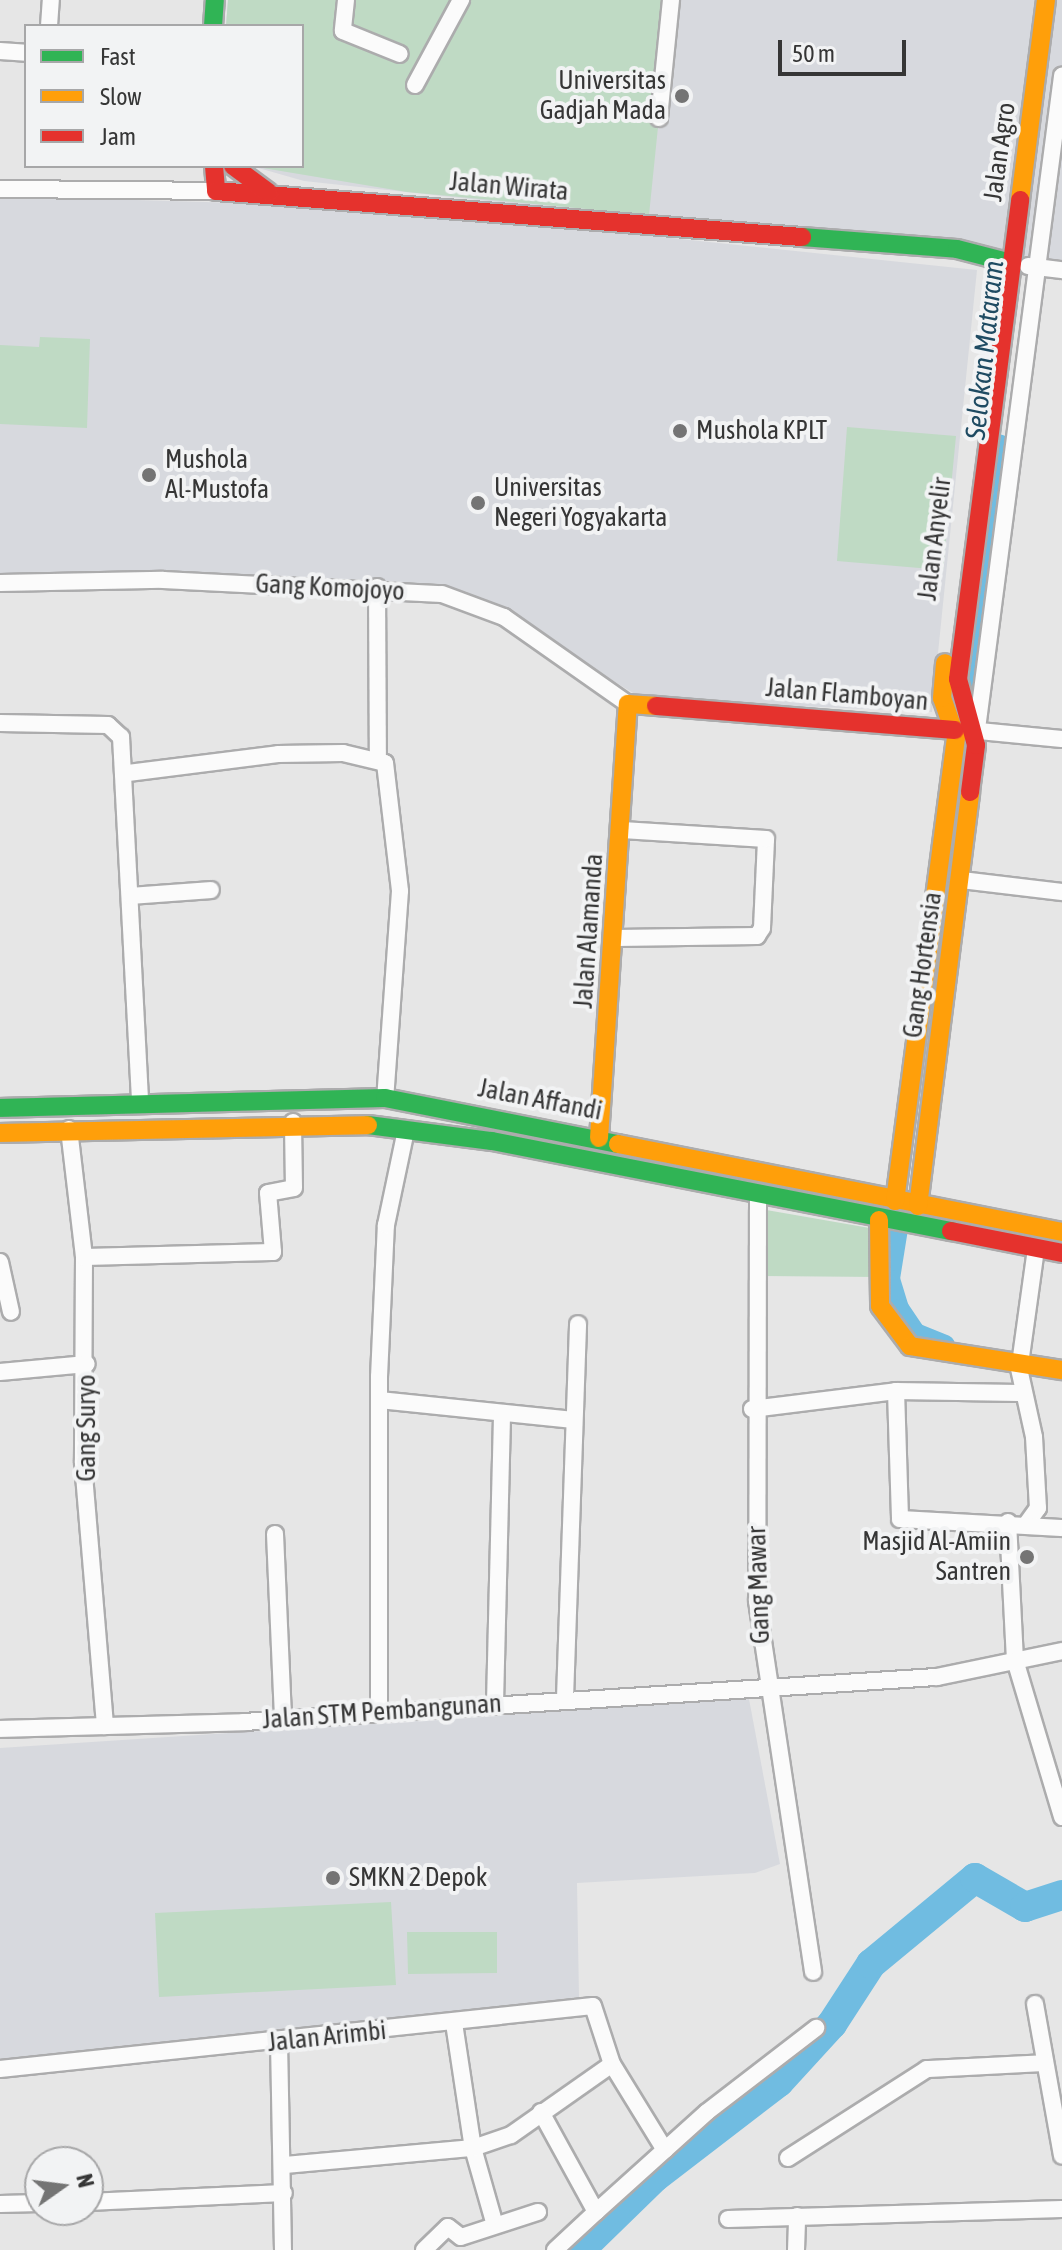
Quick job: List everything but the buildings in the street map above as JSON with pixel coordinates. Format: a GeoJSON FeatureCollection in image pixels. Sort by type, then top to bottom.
{"type":"FeatureCollection","features":[{"type":"Feature","properties":{"kind":"main road"},"geometry":{"type":"LineString","coordinates":[[213,24],[215,0]]}},
{"type":"Feature","properties":{"kind":"main road","name":"Jalan Agro"},"geometry":{"type":"LineString","coordinates":[[1019,264],[1029,0]]}},
{"type":"Feature","properties":{"kind":"main road","name":"Jalan Agro"},"geometry":{"type":"LineString","coordinates":[[1019,264],[1046,0]]}},
{"type":"Feature","properties":{"kind":"main road"},"geometry":{"type":"LineString","coordinates":[[214,168],[216,191]]}},
{"type":"Feature","properties":{"kind":"main road"},"geometry":{"type":"LineString","coordinates":[[236,168],[270,193]]}},
{"type":"Feature","properties":{"kind":"main road","name":"Jalan Wirata"},"geometry":{"type":"LineString","coordinates":[[216,191],[270,193],[1019,264]]}},
{"type":"Feature","properties":{"kind":"main road","name":"Jalan Anyelir"},"geometry":{"type":"LineString","coordinates":[[955,730],[942,687],[1019,264]]}},
{"type":"Feature","properties":{"kind":"main road","name":"Jalan Anyelir"},"geometry":{"type":"LineString","coordinates":[[976,731],[960,703],[958,679],[1019,264]]}},
{"type":"Feature","properties":{"kind":"main road","name":"Jalan Flamboyan"},"geometry":{"type":"LineString","coordinates":[[628,704],[955,730]]}},
{"type":"Feature","properties":{"kind":"main road","name":"Jalan Alamanda"},"geometry":{"type":"LineString","coordinates":[[599,1138],[616,938],[628,704]]}},
{"type":"Feature","properties":{"kind":"main road","name":"Gang Hortensia"},"geometry":{"type":"LineString","coordinates":[[895,1201],[955,730]]}},
{"type":"Feature","properties":{"kind":"main road","name":"Gang Hortensia"},"geometry":{"type":"LineString","coordinates":[[918,1206],[961,880],[976,731]]}},
{"type":"Feature","properties":{"kind":"main road","name":"Jalan Affandi"},"geometry":{"type":"LineString","coordinates":[[0,1108],[385,1098],[599,1138],[918,1206],[1062,1232]]}},
{"type":"Feature","properties":{"kind":"main road"},"geometry":{"type":"LineString","coordinates":[[299,1122],[303,1099]]}},
{"type":"Feature","properties":{"kind":"main road","name":"Jalan Affandi"},"geometry":{"type":"LineString","coordinates":[[0,1133],[299,1122],[406,1130],[595,1161],[884,1221],[1062,1253]]}},
{"type":"Feature","properties":{"kind":"main road"},"geometry":{"type":"LineString","coordinates":[[884,1221],[876,1277],[896,1334],[928,1355],[1020,1358],[1062,1370]]}},
{"type":"Feature","properties":{"kind":"street"},"geometry":{"type":"LineString","coordinates":[[49,24],[51,0]]}},
{"type":"Feature","properties":{"kind":"street"},"geometry":{"type":"LineString","coordinates":[[346,0],[343,31],[400,54]]}},
{"type":"Feature","properties":{"kind":"street"},"geometry":{"type":"LineString","coordinates":[[415,85],[461,0]]}},
{"type":"Feature","properties":{"kind":"street"},"geometry":{"type":"LineString","coordinates":[[659,118],[671,0]]}},
{"type":"Feature","properties":{"kind":"street"},"geometry":{"type":"LineString","coordinates":[[0,51],[24,53]]}},
{"type":"Feature","properties":{"kind":"street"},"geometry":{"type":"LineString","coordinates":[[976,731],[1019,264],[1062,76]]}},
{"type":"Feature","properties":{"kind":"street","name":"Jalan Wirata"},"geometry":{"type":"LineString","coordinates":[[0,189],[216,191]]}},
{"type":"Feature","properties":{"kind":"street"},"geometry":{"type":"LineString","coordinates":[[1019,264],[1062,270]]}},
{"type":"Feature","properties":{"kind":"street","name":"Gang Komojoyo"},"geometry":{"type":"LineString","coordinates":[[0,583],[377,587],[473,603],[628,704]]}},
{"type":"Feature","properties":{"kind":"street"},"geometry":{"type":"LineString","coordinates":[[377,587],[378,760],[390,774],[400,891],[385,1098]]}},
{"type":"Feature","properties":{"kind":"street"},"geometry":{"type":"LineString","coordinates":[[0,723],[108,725],[121,737],[128,773],[140,1102]]}},
{"type":"Feature","properties":{"kind":"street","name":"Jalan Flamboyan"},"geometry":{"type":"LineString","coordinates":[[955,730],[1062,739]]}},
{"type":"Feature","properties":{"kind":"street"},"geometry":{"type":"LineString","coordinates":[[128,773],[242,756],[378,760]]}},
{"type":"Feature","properties":{"kind":"street"},"geometry":{"type":"LineString","coordinates":[[616,938],[757,936],[762,928],[766,839],[622,830]]}},
{"type":"Feature","properties":{"kind":"street"},"geometry":{"type":"LineString","coordinates":[[961,880],[1062,892]]}},
{"type":"Feature","properties":{"kind":"street"},"geometry":{"type":"LineString","coordinates":[[131,896],[211,890]]}},
{"type":"Feature","properties":{"kind":"street"},"geometry":{"type":"LineString","coordinates":[[84,1257],[273,1252],[268,1193],[294,1188],[299,1122]]}},
{"type":"Feature","properties":{"kind":"street","name":"Gang Suryo"},"geometry":{"type":"LineString","coordinates":[[69,1129],[84,1257],[87,1364],[83,1463],[105,1726]]}},
{"type":"Feature","properties":{"kind":"street"},"geometry":{"type":"LineString","coordinates":[[379,1712],[380,1400],[386,1225],[406,1130]]}},
{"type":"Feature","properties":{"kind":"street","name":"Jalan Alamanda"},"geometry":{"type":"LineString","coordinates":[[595,1161],[599,1138]]}},
{"type":"Feature","properties":{"kind":"street","name":"Gang Mawar"},"geometry":{"type":"LineString","coordinates":[[758,1193],[752,1409],[764,1683],[813,1972]]}},
{"type":"Feature","properties":{"kind":"street"},"geometry":{"type":"LineString","coordinates":[[1019,1393],[1020,1358],[1036,1248]]}},
{"type":"Feature","properties":{"kind":"street"},"geometry":{"type":"LineString","coordinates":[[0,1262],[11,1312]]}},
{"type":"Feature","properties":{"kind":"street"},"geometry":{"type":"LineString","coordinates":[[565,1698],[578,1324]]}},
{"type":"Feature","properties":{"kind":"street"},"geometry":{"type":"LineString","coordinates":[[0,1372],[87,1364]]}},
{"type":"Feature","properties":{"kind":"street"},"geometry":{"type":"LineString","coordinates":[[752,1409],[896,1391],[1019,1393],[1029,1398],[1034,1437],[1038,1508],[1027,1523]]}},
{"type":"Feature","properties":{"kind":"street"},"geometry":{"type":"LineString","coordinates":[[896,1391],[900,1519],[1027,1523],[1062,1528]]}},
{"type":"Feature","properties":{"kind":"street"},"geometry":{"type":"LineString","coordinates":[[380,1400],[573,1420]]}},
{"type":"Feature","properties":{"kind":"street"},"geometry":{"type":"LineString","coordinates":[[495,1703],[502,1413]]}},
{"type":"Feature","properties":{"kind":"street"},"geometry":{"type":"LineString","coordinates":[[1008,1522],[1015,1660],[1062,1817]]}},
{"type":"Feature","properties":{"kind":"street"},"geometry":{"type":"LineString","coordinates":[[275,1534],[283,1719]]}},
{"type":"Feature","properties":{"kind":"street","name":"Jalan STM Pembangunan"},"geometry":{"type":"LineString","coordinates":[[0,1729],[283,1719],[764,1683],[937,1677],[1062,1651]]}},
{"type":"Feature","properties":{"kind":"street"},"geometry":{"type":"LineString","coordinates":[[1035,2004],[1062,2156]]}},
{"type":"Feature","properties":{"kind":"street","name":"Jalan Arimbi"},"geometry":{"type":"LineString","coordinates":[[0,2069],[279,2042],[593,2006],[612,2064]]}},
{"type":"Feature","properties":{"kind":"street"},"geometry":{"type":"LineString","coordinates":[[454,2023],[473,2148],[495,2225]]}},
{"type":"Feature","properties":{"kind":"street"},"geometry":{"type":"LineString","coordinates":[[555,2250],[665,2150],[816,2028]]}},
{"type":"Feature","properties":{"kind":"street"},"geometry":{"type":"LineString","coordinates":[[279,2042],[285,2165],[283,2250]]}},
{"type":"Feature","properties":{"kind":"street"},"geometry":{"type":"LineString","coordinates":[[788,2158],[927,2069],[1045,2063]]}},
{"type":"Feature","properties":{"kind":"street"},"geometry":{"type":"LineString","coordinates":[[285,2165],[473,2148],[511,2135],[612,2064],[665,2150]]}},
{"type":"Feature","properties":{"kind":"street"},"geometry":{"type":"LineString","coordinates":[[541,2112],[596,2212]]}},
{"type":"Feature","properties":{"kind":"street"},"geometry":{"type":"LineString","coordinates":[[104,2201],[284,2193]]}},
{"type":"Feature","properties":{"kind":"street"},"geometry":{"type":"LineString","coordinates":[[0,2204],[24,2203]]}},
{"type":"Feature","properties":{"kind":"street"},"geometry":{"type":"LineString","coordinates":[[728,2219],[1062,2209]]}},
{"type":"Feature","properties":{"kind":"street"},"geometry":{"type":"LineString","coordinates":[[424,2250],[448,2227],[461,2237],[538,2212]]}},
{"type":"Feature","properties":{"kind":"street"},"geometry":{"type":"LineString","coordinates":[[796,2250],[797,2216]]}},
{"type":"Feature","properties":{"kind":"shaded area","name":"Universitas Gadjah Mada"},"geometry":{"type":"Polygon","coordinates":[[[228,0],[1062,0],[1062,263],[304,181],[258,168],[304,168],[304,24],[226,24],[228,0]]]}},
{"type":"Feature","properties":{"kind":"shaded area","name":"Universitas Negeri Yogyakarta"},"geometry":{"type":"Polygon","coordinates":[[[0,196],[374,207],[977,270],[932,712],[643,699],[486,603],[407,585],[0,576],[0,196]]]}},
{"type":"Feature","properties":{"kind":"shaded area","name":"SMKN 2 Depok"},"geometry":{"type":"Polygon","coordinates":[[[749,1699],[780,1864],[755,1873],[577,1883],[579,1997],[0,2065],[0,1748],[749,1699]]]}},
{"type":"Feature","properties":{"kind":"green space"},"geometry":{"type":"Polygon","coordinates":[[[228,0],[671,0],[649,215],[407,192],[263,168],[304,168],[304,24],[226,24],[228,0]]]}},
{"type":"Feature","properties":{"kind":"green space"},"geometry":{"type":"Polygon","coordinates":[[[40,337],[90,339],[87,428],[0,424],[0,345],[39,347],[40,337]]]}},
{"type":"Feature","properties":{"kind":"green space"},"geometry":{"type":"Polygon","coordinates":[[[847,427],[956,436],[943,570],[837,561],[847,427]]]}},
{"type":"Feature","properties":{"kind":"green space"},"geometry":{"type":"Polygon","coordinates":[[[761,1209],[887,1231],[878,1277],[759,1276],[761,1209]]]}},
{"type":"Feature","properties":{"kind":"green space"},"geometry":{"type":"Polygon","coordinates":[[[391,1902],[396,1985],[159,1997],[155,1913],[391,1902]]]}},
{"type":"Feature","properties":{"kind":"green space"},"geometry":{"type":"Polygon","coordinates":[[[407,1932],[497,1932],[497,1973],[408,1974],[407,1932]]]}},
{"type":"Feature","properties":{"kind":"waterway","name":"Selokan Mataram"},"geometry":{"type":"LineString","coordinates":[[973,704],[1000,443]]}},
{"type":"Feature","properties":{"kind":"waterway","name":"Selokan Mataram"},"geometry":{"type":"LineString","coordinates":[[902,1210],[891,1279],[900,1308],[916,1332],[946,1344]]}},
{"type":"Feature","properties":{"kind":"waterway"},"geometry":{"type":"LineString","coordinates":[[580,2250],[655,2177],[779,2082],[832,2024],[871,1964],[975,1878],[1025,1907],[1062,1895]]}},
{"type":"Feature","properties":{"kind":"traffic: fast"},"geometry":{"type":"LineString","coordinates":[[213,24],[215,0]]}},
{"type":"Feature","properties":{"kind":"traffic: fast"},"geometry":{"type":"LineString","coordinates":[[802,237],[957,249],[1011,263]]}},
{"type":"Feature","properties":{"kind":"traffic: fast"},"geometry":{"type":"LineString","coordinates":[[0,1108],[385,1098],[618,1144]]}},
{"type":"Feature","properties":{"kind":"traffic: fast"},"geometry":{"type":"LineString","coordinates":[[368,1125],[492,1141],[951,1231]]}},
{"type":"Feature","properties":{"kind":"traffic: slow"},"geometry":{"type":"LineString","coordinates":[[1020,200],[1046,0]]}},
{"type":"Feature","properties":{"kind":"traffic: slow"},"geometry":{"type":"LineString","coordinates":[[895,1201],[956,737],[942,698],[945,663]]}},
{"type":"Feature","properties":{"kind":"traffic: slow"},"geometry":{"type":"LineString","coordinates":[[599,1138],[628,704],[656,706]]}},
{"type":"Feature","properties":{"kind":"traffic: slow"},"geometry":{"type":"LineString","coordinates":[[918,1206],[970,792]]}},
{"type":"Feature","properties":{"kind":"traffic: slow"},"geometry":{"type":"LineString","coordinates":[[0,1133],[368,1125]]}},
{"type":"Feature","properties":{"kind":"traffic: slow"},"geometry":{"type":"LineString","coordinates":[[618,1144],[1062,1232]]}},
{"type":"Feature","properties":{"kind":"traffic: slow"},"geometry":{"type":"LineString","coordinates":[[879,1220],[880,1306],[910,1346],[1062,1370]]}},
{"type":"Feature","properties":{"kind":"traffic: jam"},"geometry":{"type":"LineString","coordinates":[[214,168],[216,191],[802,237]]}},
{"type":"Feature","properties":{"kind":"traffic: jam"},"geometry":{"type":"LineString","coordinates":[[236,168],[268,192]]}},
{"type":"Feature","properties":{"kind":"traffic: jam"},"geometry":{"type":"LineString","coordinates":[[970,792],[976,745],[958,679],[1020,200]]}},
{"type":"Feature","properties":{"kind":"traffic: jam"},"geometry":{"type":"LineString","coordinates":[[656,706],[955,730]]}},
{"type":"Feature","properties":{"kind":"traffic: jam"},"geometry":{"type":"LineString","coordinates":[[951,1231],[1062,1253]]}},
{"type":"Feature","properties":{"kind":"place","name":"Universitas Gadjah Mada"},"geometry":{"type":"Point","coordinates":[682,96]}},
{"type":"Feature","properties":{"kind":"place","name":"Mushola KPLT"},"geometry":{"type":"Point","coordinates":[680,431]}},
{"type":"Feature","properties":{"kind":"place","name":"Mushola Al-Mustofa"},"geometry":{"type":"Point","coordinates":[149,475]}},
{"type":"Feature","properties":{"kind":"place","name":"Universitas Negeri Yogyakarta"},"geometry":{"type":"Point","coordinates":[478,503]}},
{"type":"Feature","properties":{"kind":"place","name":"Masjid Al-Amiin Santren"},"geometry":{"type":"Point","coordinates":[1027,1557]}},
{"type":"Feature","properties":{"kind":"place","name":"SMKN 2 Depok"},"geometry":{"type":"Point","coordinates":[333,1878]}}]}
